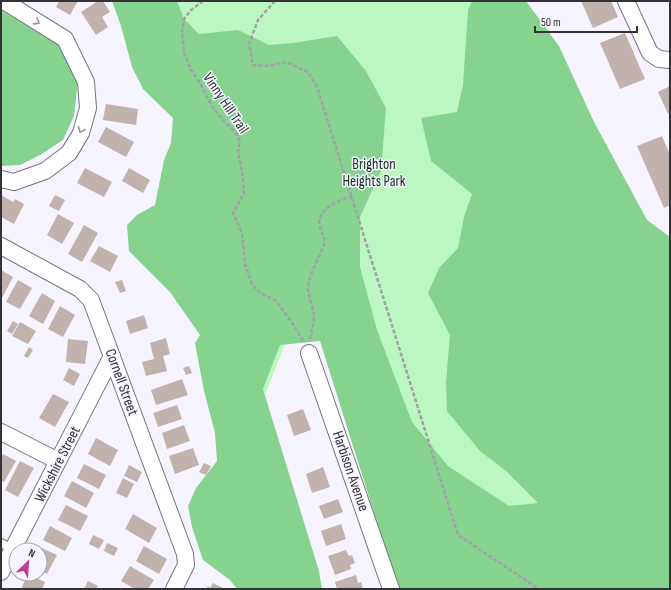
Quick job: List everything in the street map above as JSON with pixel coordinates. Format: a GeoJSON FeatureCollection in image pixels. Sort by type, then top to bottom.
{"type":"FeatureCollection","features":[{"type":"Feature","properties":{"kind":"street"},"geometry":{"type":"LineString","coordinates":[[1,179],[14,182],[45,171],[69,153],[81,133],[88,108],[86,82],[65,39],[4,1]]}},
{"type":"Feature","properties":{"kind":"street"},"geometry":{"type":"LineString","coordinates":[[626,1],[650,53],[659,59],[670,60]]}},
{"type":"Feature","properties":{"kind":"street","name":"Cornell Street"},"geometry":{"type":"LineString","coordinates":[[1,246],[80,289],[86,294],[94,306],[184,554],[186,565],[174,589]]}},
{"type":"Feature","properties":{"kind":"street","name":"Harbison Avenue"},"geometry":{"type":"LineString","coordinates":[[309,353],[392,589]]}},
{"type":"Feature","properties":{"kind":"street","name":"Wickshire Street"},"geometry":{"type":"LineString","coordinates":[[1,572],[7,546],[58,461],[112,356]]}},
{"type":"Feature","properties":{"kind":"street"},"geometry":{"type":"LineString","coordinates":[[1,432],[58,461]]}},
{"type":"Feature","properties":{"kind":"path","name":"Vinny Hill Trail"},"geometry":{"type":"LineString","coordinates":[[203,1],[191,10],[184,20],[182,32],[184,53],[191,70],[200,83],[210,105],[236,133],[240,141],[238,152],[242,170],[244,193],[234,213],[242,233],[245,264],[252,284],[259,292],[276,301],[293,324],[309,353]]}},
{"type":"Feature","properties":{"kind":"path"},"geometry":{"type":"LineString","coordinates":[[275,1],[258,20],[249,44],[253,65],[268,66],[286,62],[308,72],[318,87],[458,534],[539,589]]}},
{"type":"Feature","properties":{"kind":"path"},"geometry":{"type":"LineString","coordinates":[[309,353],[314,317],[308,289],[314,266],[324,243],[324,234],[320,228],[319,220],[323,212],[340,200],[352,196]]}},
{"type":"Feature","properties":{"kind":"green space","name":"Brighton Heights Park"},"geometry":{"type":"Polygon","coordinates":[[[112,1],[177,1],[184,19],[199,34],[238,30],[269,45],[337,36],[366,71],[386,108],[381,171],[360,217],[360,267],[377,330],[412,422],[448,466],[509,506],[538,503],[506,471],[480,451],[447,411],[446,382],[450,335],[428,293],[439,268],[458,248],[464,217],[472,194],[431,161],[421,118],[457,112],[463,85],[468,10],[472,1],[526,1],[559,46],[594,122],[647,220],[670,237],[670,589],[398,589],[320,341],[280,345],[263,389],[319,571],[322,589],[237,589],[230,580],[203,560],[192,527],[188,506],[196,488],[217,461],[215,433],[204,391],[195,343],[200,335],[170,292],[129,251],[127,225],[137,215],[155,205],[164,160],[171,143],[173,118],[143,89],[132,67],[121,26],[112,1]]]}},
{"type":"Feature","properties":{"kind":"green space","name":"Brighton Heights Park"},"geometry":{"type":"Polygon","coordinates":[[[161,1],[505,1],[666,589],[468,589],[329,342],[293,324],[254,422],[161,1]]]}},
{"type":"Feature","properties":{"kind":"green space"},"geometry":{"type":"Polygon","coordinates":[[[1,10],[11,12],[60,45],[78,81],[74,116],[63,140],[40,155],[20,165],[1,166],[1,10]]]}},
{"type":"Feature","properties":{"kind":"building"},"geometry":{"type":"Polygon","coordinates":[[[59,1],[78,1],[70,15],[56,7],[59,1]]]}},
{"type":"Feature","properties":{"kind":"building"},"geometry":{"type":"Polygon","coordinates":[[[98,1],[103,1],[110,12],[102,17],[108,27],[96,35],[81,12],[98,1]]]}},
{"type":"Feature","properties":{"kind":"building"},"geometry":{"type":"Polygon","coordinates":[[[581,1],[611,1],[618,17],[593,28],[581,1]]]}},
{"type":"Feature","properties":{"kind":"building"},"geometry":{"type":"Polygon","coordinates":[[[625,33],[645,79],[620,89],[600,43],[625,33]]]}},
{"type":"Feature","properties":{"kind":"building"},"geometry":{"type":"Polygon","coordinates":[[[670,86],[670,113],[668,114],[658,92],[670,86]]]}},
{"type":"Feature","properties":{"kind":"building"},"geometry":{"type":"Polygon","coordinates":[[[106,104],[138,109],[136,125],[103,120],[106,104]]]}},
{"type":"Feature","properties":{"kind":"building"},"geometry":{"type":"Polygon","coordinates":[[[106,127],[134,142],[126,157],[98,142],[106,127]]]}},
{"type":"Feature","properties":{"kind":"building"},"geometry":{"type":"Polygon","coordinates":[[[662,136],[670,155],[670,205],[664,208],[637,146],[662,136]]]}},
{"type":"Feature","properties":{"kind":"building"},"geometry":{"type":"Polygon","coordinates":[[[85,168],[112,182],[104,197],[77,183],[85,168]]]}},
{"type":"Feature","properties":{"kind":"building"},"geometry":{"type":"Polygon","coordinates":[[[129,168],[150,180],[143,193],[122,181],[129,168]]]}},
{"type":"Feature","properties":{"kind":"building"},"geometry":{"type":"Polygon","coordinates":[[[1,195],[13,202],[15,199],[24,204],[14,224],[1,217],[1,195]]]}},
{"type":"Feature","properties":{"kind":"building"},"geometry":{"type":"Polygon","coordinates":[[[55,195],[65,200],[59,211],[49,206],[55,195]]]}},
{"type":"Feature","properties":{"kind":"building"},"geometry":{"type":"Polygon","coordinates":[[[58,214],[74,223],[62,244],[47,235],[58,214]]]}},
{"type":"Feature","properties":{"kind":"building"},"geometry":{"type":"Polygon","coordinates":[[[84,225],[98,233],[82,262],[68,254],[84,225]]]}},
{"type":"Feature","properties":{"kind":"building"},"geometry":{"type":"Polygon","coordinates":[[[99,246],[118,256],[110,272],[90,261],[99,246]]]}},
{"type":"Feature","properties":{"kind":"building"},"geometry":{"type":"Polygon","coordinates":[[[1,270],[13,277],[1,300],[1,270]]]}},
{"type":"Feature","properties":{"kind":"building"},"geometry":{"type":"Polygon","coordinates":[[[18,280],[32,288],[20,309],[6,302],[18,280]]]}},
{"type":"Feature","properties":{"kind":"building"},"geometry":{"type":"Polygon","coordinates":[[[122,280],[126,291],[120,293],[115,282],[122,280]]]}},
{"type":"Feature","properties":{"kind":"building"},"geometry":{"type":"Polygon","coordinates":[[[42,293],[55,301],[43,324],[29,316],[42,293]]]}},
{"type":"Feature","properties":{"kind":"building"},"geometry":{"type":"Polygon","coordinates":[[[60,306],[75,315],[63,337],[48,329],[60,306]]]}},
{"type":"Feature","properties":{"kind":"building"},"geometry":{"type":"Polygon","coordinates":[[[144,315],[148,328],[130,334],[126,321],[144,315]]]}},
{"type":"Feature","properties":{"kind":"building"},"geometry":{"type":"Polygon","coordinates":[[[13,321],[18,324],[12,334],[7,331],[13,321]]]}},
{"type":"Feature","properties":{"kind":"building"},"geometry":{"type":"Polygon","coordinates":[[[20,322],[36,331],[28,344],[12,336],[20,322]]]}},
{"type":"Feature","properties":{"kind":"building"},"geometry":{"type":"Polygon","coordinates":[[[166,338],[170,354],[163,356],[167,371],[146,376],[142,362],[154,359],[150,343],[166,338]]]}},
{"type":"Feature","properties":{"kind":"building"},"geometry":{"type":"Polygon","coordinates":[[[68,339],[88,341],[85,364],[66,362],[68,339]]]}},
{"type":"Feature","properties":{"kind":"building"},"geometry":{"type":"Polygon","coordinates":[[[29,347],[33,350],[28,358],[24,356],[29,347]]]}},
{"type":"Feature","properties":{"kind":"building"},"geometry":{"type":"Polygon","coordinates":[[[189,366],[192,373],[186,375],[183,368],[189,366]]]}},
{"type":"Feature","properties":{"kind":"building"},"geometry":{"type":"Polygon","coordinates":[[[69,368],[80,374],[74,386],[63,380],[69,368]]]}},
{"type":"Feature","properties":{"kind":"building"},"geometry":{"type":"Polygon","coordinates":[[[182,379],[188,395],[156,405],[151,390],[182,379]]]}},
{"type":"Feature","properties":{"kind":"building"},"geometry":{"type":"Polygon","coordinates":[[[53,394],[69,402],[55,427],[39,418],[53,394]]]}},
{"type":"Feature","properties":{"kind":"building"},"geometry":{"type":"Polygon","coordinates":[[[177,405],[182,419],[158,427],[153,413],[177,405]]]}},
{"type":"Feature","properties":{"kind":"building"},"geometry":{"type":"Polygon","coordinates":[[[303,409],[311,430],[294,436],[287,415],[303,409]]]}},
{"type":"Feature","properties":{"kind":"building"},"geometry":{"type":"Polygon","coordinates":[[[184,425],[190,441],[167,449],[162,433],[184,425]]]}},
{"type":"Feature","properties":{"kind":"building"},"geometry":{"type":"Polygon","coordinates":[[[96,438],[118,450],[110,466],[88,454],[96,438]]]}},
{"type":"Feature","properties":{"kind":"building"},"geometry":{"type":"Polygon","coordinates":[[[193,448],[199,465],[175,474],[169,456],[193,448]]]}},
{"type":"Feature","properties":{"kind":"building"},"geometry":{"type":"Polygon","coordinates":[[[3,454],[16,461],[4,482],[1,481],[1,457],[3,454]]]}},
{"type":"Feature","properties":{"kind":"building"},"geometry":{"type":"Polygon","coordinates":[[[20,461],[34,468],[18,497],[5,490],[20,461]]]}},
{"type":"Feature","properties":{"kind":"building"},"geometry":{"type":"Polygon","coordinates":[[[204,463],[211,466],[206,475],[199,472],[204,463]]]}},
{"type":"Feature","properties":{"kind":"building"},"geometry":{"type":"Polygon","coordinates":[[[84,464],[106,475],[99,489],[77,478],[84,464]]]}},
{"type":"Feature","properties":{"kind":"building"},"geometry":{"type":"Polygon","coordinates":[[[129,465],[142,472],[137,482],[124,476],[129,465]]]}},
{"type":"Feature","properties":{"kind":"building"},"geometry":{"type":"Polygon","coordinates":[[[323,467],[330,487],[312,493],[306,474],[323,467]]]}},
{"type":"Feature","properties":{"kind":"building"},"geometry":{"type":"Polygon","coordinates":[[[123,478],[134,484],[127,498],[116,493],[123,478]]]}},
{"type":"Feature","properties":{"kind":"building"},"geometry":{"type":"Polygon","coordinates":[[[72,481],[94,493],[86,508],[64,496],[72,481]]]}},
{"type":"Feature","properties":{"kind":"building"},"geometry":{"type":"Polygon","coordinates":[[[338,499],[343,512],[324,519],[319,506],[338,499]]]}},
{"type":"Feature","properties":{"kind":"building"},"geometry":{"type":"Polygon","coordinates":[[[66,505],[88,516],[80,531],[58,520],[66,505]]]}},
{"type":"Feature","properties":{"kind":"building"},"geometry":{"type":"Polygon","coordinates":[[[133,514],[157,528],[149,543],[125,529],[133,514]]]}},
{"type":"Feature","properties":{"kind":"building"},"geometry":{"type":"Polygon","coordinates":[[[341,524],[346,539],[326,546],[321,531],[341,524]]]}},
{"type":"Feature","properties":{"kind":"building"},"geometry":{"type":"Polygon","coordinates":[[[50,526],[72,538],[65,551],[43,540],[50,526]]]}},
{"type":"Feature","properties":{"kind":"building"},"geometry":{"type":"Polygon","coordinates":[[[93,535],[104,540],[99,549],[89,544],[93,535]]]}},
{"type":"Feature","properties":{"kind":"building"},"geometry":{"type":"Polygon","coordinates":[[[107,543],[118,548],[114,556],[104,551],[107,543]]]}},
{"type":"Feature","properties":{"kind":"building"},"geometry":{"type":"Polygon","coordinates":[[[144,546],[167,559],[159,574],[136,561],[144,546]]]}},
{"type":"Feature","properties":{"kind":"building"},"geometry":{"type":"Polygon","coordinates":[[[346,550],[349,556],[352,555],[355,563],[350,565],[351,569],[335,575],[328,556],[346,550]]]}},
{"type":"Feature","properties":{"kind":"building"},"geometry":{"type":"Polygon","coordinates":[[[48,551],[57,555],[48,572],[48,551]]]}},
{"type":"Feature","properties":{"kind":"building"},"geometry":{"type":"Polygon","coordinates":[[[130,566],[154,580],[148,589],[135,589],[121,581],[130,566]]]}},
{"type":"Feature","properties":{"kind":"building"},"geometry":{"type":"Polygon","coordinates":[[[356,575],[358,583],[361,582],[363,589],[337,589],[335,582],[356,575]]]}},
{"type":"Feature","properties":{"kind":"building"},"geometry":{"type":"Polygon","coordinates":[[[88,581],[98,586],[96,589],[84,589],[88,581]]]}},
{"type":"Feature","properties":{"kind":"building"},"geometry":{"type":"Polygon","coordinates":[[[24,582],[45,582],[42,589],[21,589],[24,582]]]}},
{"type":"Feature","properties":{"kind":"building"},"geometry":{"type":"Polygon","coordinates":[[[213,583],[225,589],[206,589],[208,586],[210,588],[213,583]]]}}]}
